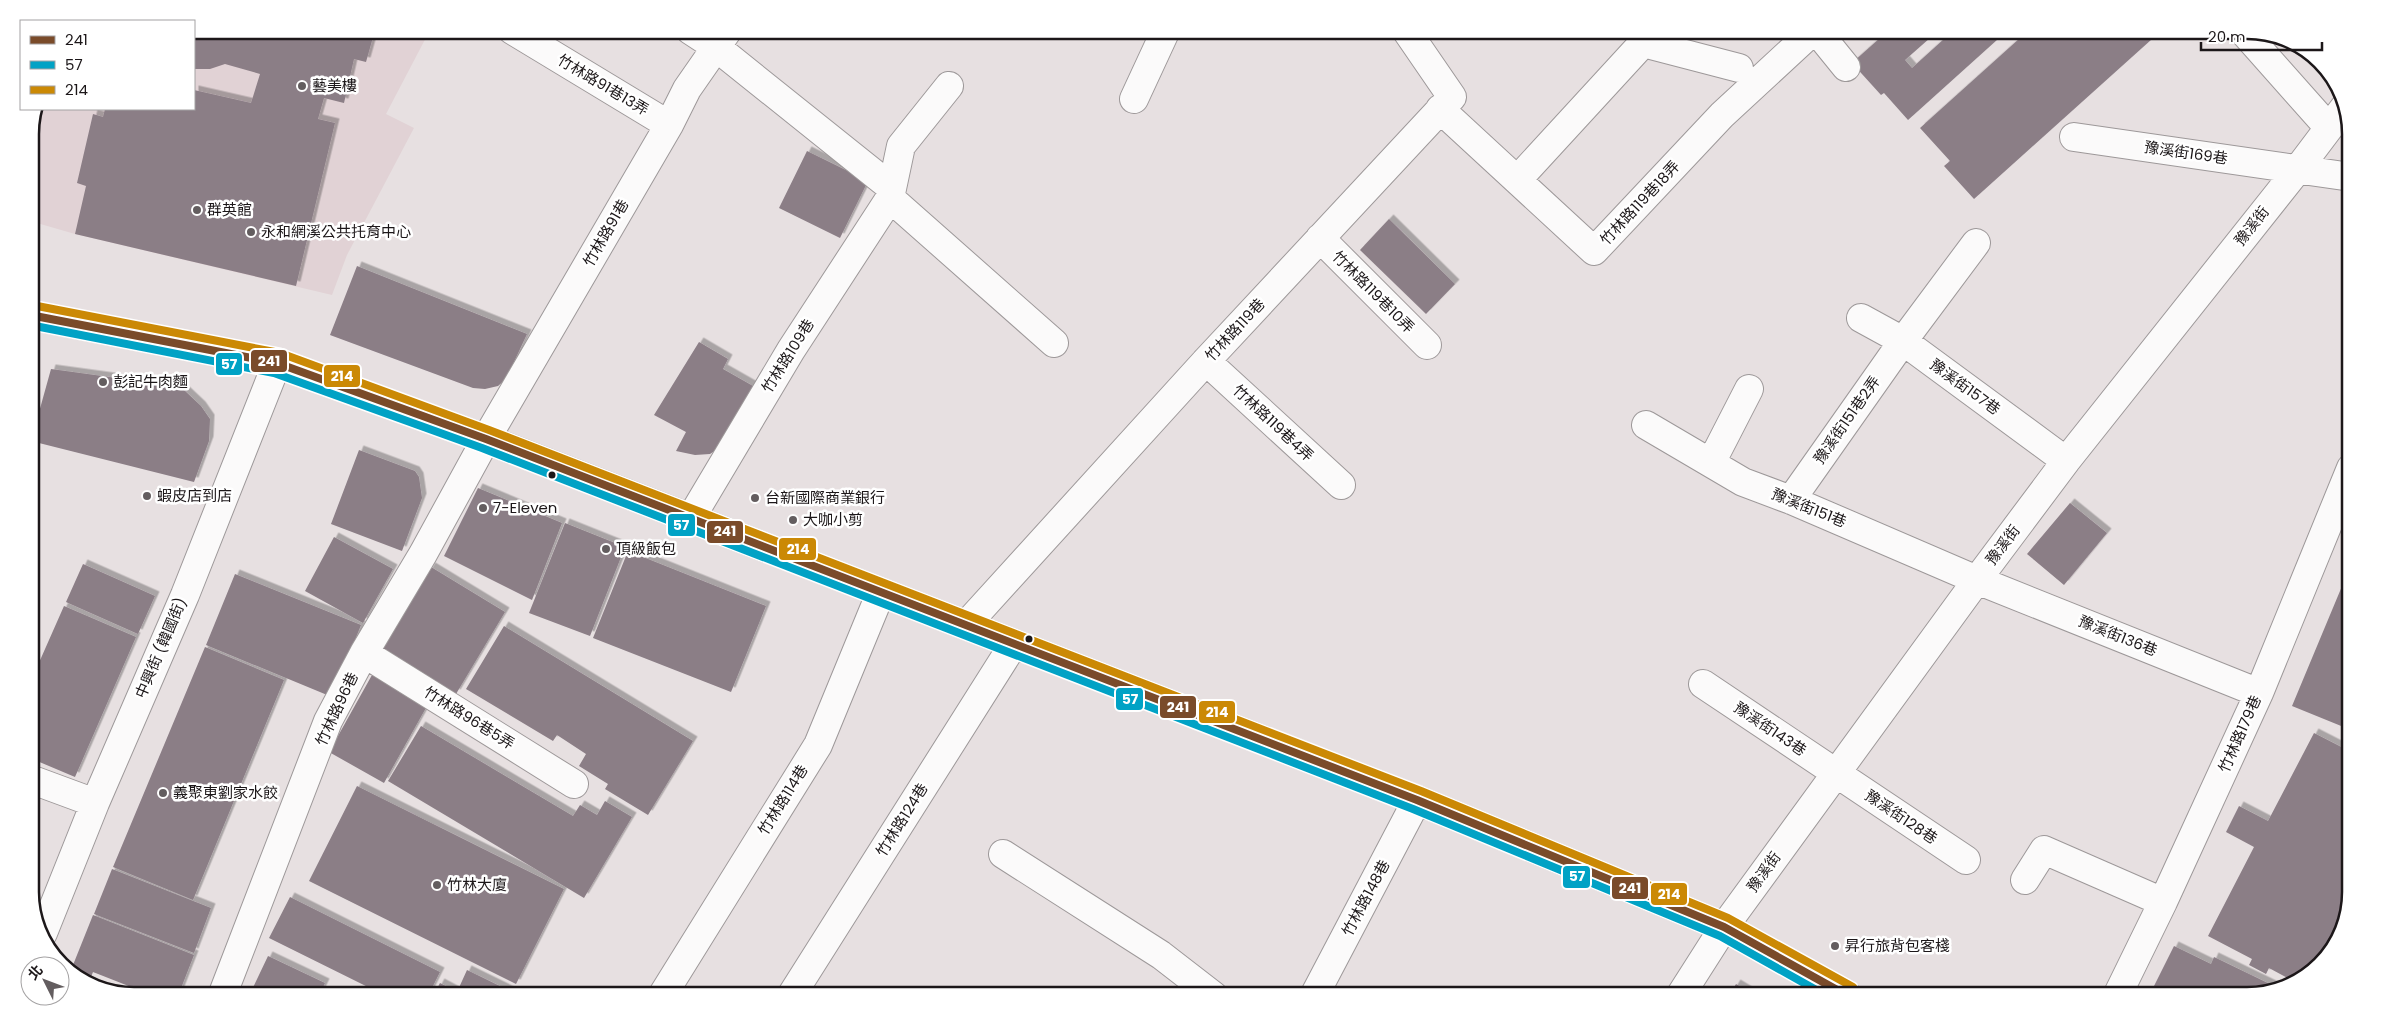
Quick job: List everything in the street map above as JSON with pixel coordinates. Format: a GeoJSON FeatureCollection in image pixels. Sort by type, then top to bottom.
{"type":"FeatureCollection","features":[{"type":"Feature","properties":{"kind":"street","name":"竹林路91巷13弄"},"geometry":{"type":"LineString","coordinates":[[527,39],[669,125]]}},
{"type":"Feature","properties":{"kind":"street","name":"竹林路91巷"},"geometry":{"type":"LineString","coordinates":[[486,439],[669,125],[687,89],[722,39]]}},
{"type":"Feature","properties":{"kind":"street"},"geometry":{"type":"LineString","coordinates":[[722,39],[1054,343]]}},
{"type":"Feature","properties":{"kind":"street"},"geometry":{"type":"LineString","coordinates":[[1134,100],[1162,39]]}},
{"type":"Feature","properties":{"kind":"street","name":"竹林路119巷"},"geometry":{"type":"LineString","coordinates":[[966,625],[1206,361],[1452,97],[1412,39]]}},
{"type":"Feature","properties":{"kind":"street","name":"竹林路119巷18弄"},"geometry":{"type":"LineString","coordinates":[[1440,109],[1594,250],[1722,115],[1805,39]]}},
{"type":"Feature","properties":{"kind":"street"},"geometry":{"type":"LineString","coordinates":[[1823,39],[1846,67]]}},
{"type":"Feature","properties":{"kind":"street"},"geometry":{"type":"LineString","coordinates":[[2252,39],[2336,118]]}},
{"type":"Feature","properties":{"kind":"street"},"geometry":{"type":"LineString","coordinates":[[1518,179],[1643,43],[1739,68]]}},
{"type":"Feature","properties":{"kind":"street","name":"竹林路109巷"},"geometry":{"type":"LineString","coordinates":[[691,518],[791,350],[891,193],[901,146],[949,86]]}},
{"type":"Feature","properties":{"kind":"street","name":"豫溪街"},"geometry":{"type":"LineString","coordinates":[[1686,987],[1724,927],[2066,461],[2298,169],[2336,118]]}},
{"type":"Feature","properties":{"kind":"street","name":"豫溪街169巷"},"geometry":{"type":"LineString","coordinates":[[2074,137],[2342,176]]}},
{"type":"Feature","properties":{"kind":"street","name":"竹林路119巷10弄"},"geometry":{"type":"LineString","coordinates":[[1320,238],[1427,345]]}},
{"type":"Feature","properties":{"kind":"street","name":"豫溪街151巷2弄"},"geometry":{"type":"LineString","coordinates":[[1791,500],[1903,341],[1976,243]]}},
{"type":"Feature","properties":{"kind":"street"},"geometry":{"type":"LineString","coordinates":[[39,317],[277,363],[486,439],[966,625],[1013,645],[1417,800],[1724,927],[1832,987]]}},
{"type":"Feature","properties":{"kind":"street","name":"豫溪街157巷"},"geometry":{"type":"LineString","coordinates":[[1861,318],[1903,341],[2066,461]]}},
{"type":"Feature","properties":{"kind":"street","name":"竹林路119巷4弄"},"geometry":{"type":"LineString","coordinates":[[1206,361],[1341,485]]}},
{"type":"Feature","properties":{"kind":"street","name":"中興街 (韓國街)"},"geometry":{"type":"LineString","coordinates":[[45,926],[95,803],[184,595],[277,363]]}},
{"type":"Feature","properties":{"kind":"street"},"geometry":{"type":"LineString","coordinates":[[1711,463],[1749,390]]}},
{"type":"Feature","properties":{"kind":"street","name":"豫溪街151巷"},"geometry":{"type":"LineString","coordinates":[[1646,425],[1743,482],[1791,500],[1977,580]]}},
{"type":"Feature","properties":{"kind":"street","name":"竹林路96巷"},"geometry":{"type":"LineString","coordinates":[[225,987],[328,721],[364,653],[423,554],[486,439]]}},
{"type":"Feature","properties":{"kind":"street","name":"竹林路179巷"},"geometry":{"type":"LineString","coordinates":[[2122,987],[2258,693],[2342,490]]}},
{"type":"Feature","properties":{"kind":"street","name":"豫溪街136巷"},"geometry":{"type":"LineString","coordinates":[[1977,580],[2258,693]]}},
{"type":"Feature","properties":{"kind":"street","name":"竹林路114巷"},"geometry":{"type":"LineString","coordinates":[[668,987],[818,745],[881,592]]}},
{"type":"Feature","properties":{"kind":"street","name":"竹林路124巷"},"geometry":{"type":"LineString","coordinates":[[797,987],[1013,645]]}},
{"type":"Feature","properties":{"kind":"street","name":"竹林路96巷5弄"},"geometry":{"type":"LineString","coordinates":[[364,653],[574,784]]}},
{"type":"Feature","properties":{"kind":"street","name":"豫溪街143巷"},"geometry":{"type":"LineString","coordinates":[[1703,684],[1836,774]]}},
{"type":"Feature","properties":{"kind":"street","name":"豫溪街128巷"},"geometry":{"type":"LineString","coordinates":[[1836,774],[1966,860]]}},
{"type":"Feature","properties":{"kind":"street"},"geometry":{"type":"LineString","coordinates":[[39,782],[95,803]]}},
{"type":"Feature","properties":{"kind":"street","name":"竹林路148巷"},"geometry":{"type":"LineString","coordinates":[[1319,987],[1417,800]]}},
{"type":"Feature","properties":{"kind":"street"},"geometry":{"type":"LineString","coordinates":[[2026,880],[2044,850],[2163,902]]}},
{"type":"Feature","properties":{"kind":"street"},"geometry":{"type":"LineString","coordinates":[[1002,854],[1161,955],[1200,987]]}},
{"type":"Feature","properties":{"kind":"shaded area"},"geometry":{"type":"Polygon","coordinates":[[[195,39],[425,39],[386,114],[414,128],[347,255],[332,295],[75,234],[39,224],[39,127],[42,110],[195,110],[195,39]]]}},
{"type":"Feature","properties":{"kind":"building","name":"群英館"},"geometry":{"type":"Polygon","coordinates":[[[195,39],[372,39],[366,62],[354,59],[344,103],[324,98],[318,119],[335,123],[296,286],[75,234],[86,186],[77,183],[93,114],[103,117],[105,110],[195,110],[195,90],[251,103],[260,74],[225,64],[210,69],[195,69],[195,39]]]}},
{"type":"Feature","properties":{"kind":"building"},"geometry":{"type":"Polygon","coordinates":[[[1879,39],[1929,39],[1905,60],[1912,68],[1944,39],[1998,39],[1908,120],[1884,93],[1881,95],[1852,63],[1879,39]]]}},
{"type":"Feature","properties":{"kind":"building"},"geometry":{"type":"Polygon","coordinates":[[[2019,39],[2152,39],[1974,199],[1944,166],[1950,161],[1920,128],[2019,39]]]}},
{"type":"Feature","properties":{"kind":"building"},"geometry":{"type":"Polygon","coordinates":[[[807,151],[868,181],[840,238],[779,208],[807,151]]]}},
{"type":"Feature","properties":{"kind":"building"},"geometry":{"type":"Polygon","coordinates":[[[1389,219],[1455,284],[1426,314],[1360,250],[1389,219]]]}},
{"type":"Feature","properties":{"kind":"building"},"geometry":{"type":"Polygon","coordinates":[[[357,266],[527,334],[506,379],[498,386],[485,389],[473,388],[330,335],[357,266]]]}},
{"type":"Feature","properties":{"kind":"building"},"geometry":{"type":"Polygon","coordinates":[[[699,342],[728,359],[723,369],[760,390],[725,444],[710,454],[695,455],[676,451],[686,432],[654,415],[699,342]]]}},
{"type":"Feature","properties":{"kind":"building"},"geometry":{"type":"Polygon","coordinates":[[[51,369],[175,386],[184,390],[201,406],[210,419],[209,441],[194,482],[39,443],[39,412],[51,369]]]}},
{"type":"Feature","properties":{"kind":"building"},"geometry":{"type":"Polygon","coordinates":[[[359,450],[415,471],[419,477],[422,498],[402,551],[331,524],[359,450]]]}},
{"type":"Feature","properties":{"kind":"building"},"geometry":{"type":"Polygon","coordinates":[[[478,488],[562,523],[532,600],[444,556],[478,488]]]}},
{"type":"Feature","properties":{"kind":"building"},"geometry":{"type":"Polygon","coordinates":[[[2070,503],[2107,533],[2064,585],[2027,554],[2070,503]]]}},
{"type":"Feature","properties":{"kind":"building"},"geometry":{"type":"Polygon","coordinates":[[[565,523],[625,547],[590,636],[529,613],[565,523]]]}},
{"type":"Feature","properties":{"kind":"building"},"geometry":{"type":"Polygon","coordinates":[[[334,537],[393,569],[363,623],[305,591],[334,537]]]}},
{"type":"Feature","properties":{"kind":"building"},"geometry":{"type":"Polygon","coordinates":[[[628,551],[766,606],[731,692],[593,638],[628,551]]]}},
{"type":"Feature","properties":{"kind":"building"},"geometry":{"type":"Polygon","coordinates":[[[83,564],[155,596],[138,634],[66,602],[83,564]]]}},
{"type":"Feature","properties":{"kind":"building"},"geometry":{"type":"Polygon","coordinates":[[[431,567],[505,612],[456,694],[382,649],[431,567]]]}},
{"type":"Feature","properties":{"kind":"building"},"geometry":{"type":"Polygon","coordinates":[[[235,574],[361,625],[332,697],[206,645],[235,574]]]}},
{"type":"Feature","properties":{"kind":"building"},"geometry":{"type":"Polygon","coordinates":[[[2342,586],[2342,726],[2292,706],[2342,586]]]}},
{"type":"Feature","properties":{"kind":"building"},"geometry":{"type":"Polygon","coordinates":[[[64,606],[136,637],[75,777],[39,762],[39,663],[64,606]]]}},
{"type":"Feature","properties":{"kind":"building"},"geometry":{"type":"Polygon","coordinates":[[[504,626],[693,741],[648,815],[605,789],[608,784],[579,766],[586,754],[557,735],[553,741],[466,689],[504,626]]]}},
{"type":"Feature","properties":{"kind":"building"},"geometry":{"type":"Polygon","coordinates":[[[205,647],[284,680],[193,900],[113,867],[205,647]]]}},
{"type":"Feature","properties":{"kind":"building"},"geometry":{"type":"Polygon","coordinates":[[[372,675],[427,706],[384,783],[329,752],[372,675]]]}},
{"type":"Feature","properties":{"kind":"building"},"geometry":{"type":"Polygon","coordinates":[[[421,726],[573,816],[580,805],[597,815],[605,801],[632,817],[584,898],[388,781],[421,726]]]}},
{"type":"Feature","properties":{"kind":"building"},"geometry":{"type":"Polygon","coordinates":[[[2314,733],[2342,747],[2342,892],[2339,917],[2330,940],[2323,950],[2310,964],[2287,978],[2269,968],[2266,974],[2249,965],[2252,959],[2208,936],[2254,847],[2226,832],[2239,806],[2268,821],[2314,733]]]}},
{"type":"Feature","properties":{"kind":"building","name":"竹林大廈"},"geometry":{"type":"Polygon","coordinates":[[[357,786],[564,889],[516,984],[309,881],[357,786]]]}},
{"type":"Feature","properties":{"kind":"building"},"geometry":{"type":"Polygon","coordinates":[[[112,869],[211,908],[194,953],[94,914],[112,869]]]}},
{"type":"Feature","properties":{"kind":"building"},"geometry":{"type":"Polygon","coordinates":[[[290,897],[440,972],[432,987],[368,987],[269,938],[290,897]]]}},
{"type":"Feature","properties":{"kind":"building"},"geometry":{"type":"Polygon","coordinates":[[[93,915],[194,955],[182,987],[130,987],[93,972],[91,977],[88,976],[73,965],[93,915]]]}},
{"type":"Feature","properties":{"kind":"building"},"geometry":{"type":"Polygon","coordinates":[[[2174,946],[2211,964],[2214,957],[2270,984],[2247,987],[2154,987],[2174,946]]]}},
{"type":"Feature","properties":{"kind":"building"},"geometry":{"type":"Polygon","coordinates":[[[268,956],[325,983],[323,987],[253,987],[268,956]]]}},
{"type":"Feature","properties":{"kind":"building"},"geometry":{"type":"Polygon","coordinates":[[[467,970],[502,987],[459,987],[467,970]]]}},
{"type":"Feature","properties":{"kind":"building"},"geometry":{"type":"Polygon","coordinates":[[[440,983],[448,987],[438,987],[440,983]]]}},
{"type":"Feature","properties":{"kind":"transit line","name":"214"},"geometry":{"type":"LineString","coordinates":[[39,306],[280,353],[489,430],[1421,791],[1728,918],[1853,987]]}},
{"type":"Feature","properties":{"kind":"transit line","name":"241"},"geometry":{"type":"LineString","coordinates":[[39,317],[277,363],[486,439],[1417,800],[1724,927],[1832,987]]}},
{"type":"Feature","properties":{"kind":"transit line","name":"57"},"geometry":{"type":"LineString","coordinates":[[39,327],[274,373],[482,448],[1413,809],[1720,936],[1811,987]]}},
{"type":"Feature","properties":{"kind":"place","name":"藝美樓"},"geometry":{"type":"Point","coordinates":[302,86]}},
{"type":"Feature","properties":{"kind":"place","name":"群英館"},"geometry":{"type":"Point","coordinates":[197,210]}},
{"type":"Feature","properties":{"kind":"place","name":"永和網溪公共托育中心"},"geometry":{"type":"Point","coordinates":[251,232]}},
{"type":"Feature","properties":{"kind":"place","name":"彭記牛肉麵"},"geometry":{"type":"Point","coordinates":[103,382]}},
{"type":"Feature","properties":{"kind":"place","name":"蝦皮店到店"},"geometry":{"type":"Point","coordinates":[147,496]}},
{"type":"Feature","properties":{"kind":"place","name":"台新國際商業銀行"},"geometry":{"type":"Point","coordinates":[755,498]}},
{"type":"Feature","properties":{"kind":"place","name":"7-Eleven"},"geometry":{"type":"Point","coordinates":[483,508]}},
{"type":"Feature","properties":{"kind":"place","name":"大咖小剪"},"geometry":{"type":"Point","coordinates":[793,520]}},
{"type":"Feature","properties":{"kind":"place","name":"頂級飯包"},"geometry":{"type":"Point","coordinates":[606,549]}},
{"type":"Feature","properties":{"kind":"place","name":"義聚東劉家水餃"},"geometry":{"type":"Point","coordinates":[163,793]}},
{"type":"Feature","properties":{"kind":"place","name":"竹林大廈"},"geometry":{"type":"Point","coordinates":[437,885]}},
{"type":"Feature","properties":{"kind":"place","name":"昇行旅背包客棧"},"geometry":{"type":"Point","coordinates":[1835,946]}}]}
